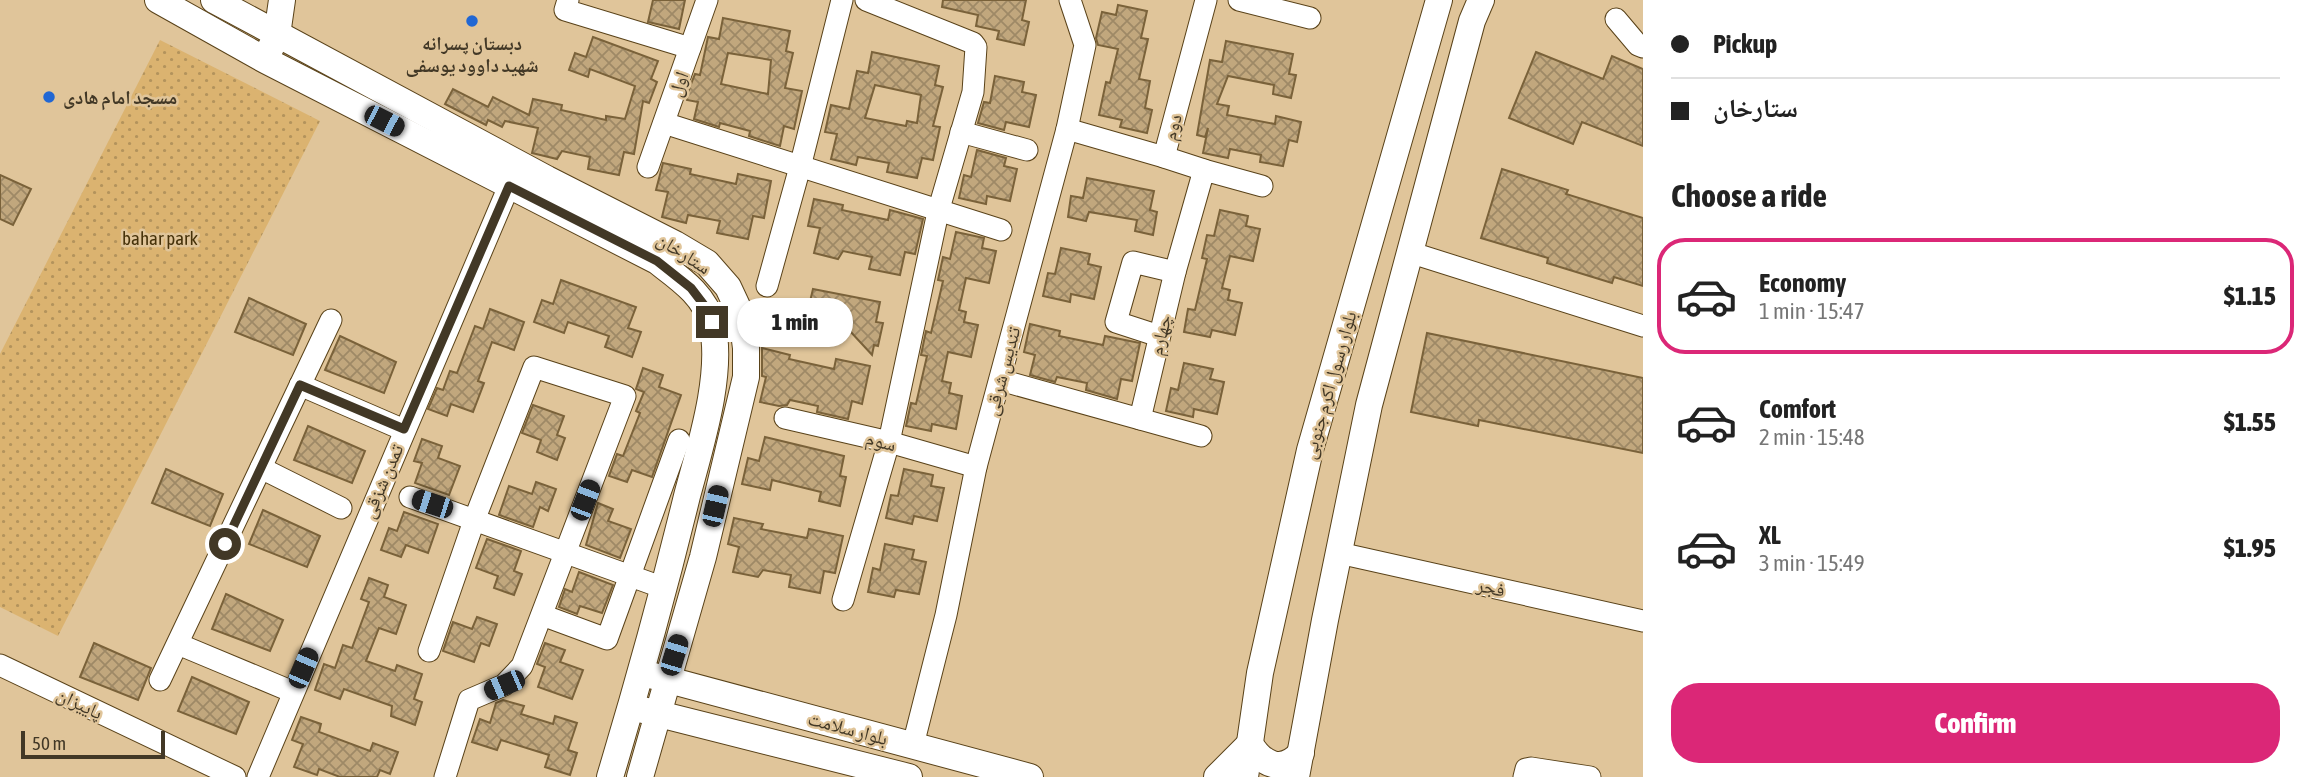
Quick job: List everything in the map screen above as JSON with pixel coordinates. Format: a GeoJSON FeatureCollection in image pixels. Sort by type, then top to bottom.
{"type":"FeatureCollection","features":[{"type":"Feature","properties":{"kind":"main road","name":"ستارخان"},"geometry":{"type":"LineString","coordinates":[[158,0],[200,26],[265,60],[657,261],[691,288],[704,305],[712,322],[714,343],[711,400],[631,706]]}},
{"type":"Feature","properties":{"kind":"main road","name":"ستارخان"},"geometry":{"type":"LineString","coordinates":[[214,0],[547,179],[675,244],[707,263],[728,287],[742,317],[746,377],[703,557],[657,714]]}},
{"type":"Feature","properties":{"kind":"main road"},"geometry":{"type":"LineString","coordinates":[[200,26],[214,0]]}},
{"type":"Feature","properties":{"kind":"main road"},"geometry":{"type":"LineString","coordinates":[[265,60],[277,34],[282,0]]}},
{"type":"Feature","properties":{"kind":"main road","name":"بلوار رسول اکرم جنوبی"},"geometry":{"type":"LineString","coordinates":[[1245,777],[1260,673],[1310,450],[1439,0]]}},
{"type":"Feature","properties":{"kind":"main road"},"geometry":{"type":"LineString","coordinates":[[1299,765],[1369,405],[1476,10],[1497,0]]}},
{"type":"Feature","properties":{"kind":"main road","name":"بلوار سلامت"},"geometry":{"type":"LineString","coordinates":[[641,672],[1030,777]]}},
{"type":"Feature","properties":{"kind":"main road"},"geometry":{"type":"LineString","coordinates":[[610,777],[631,706]]}},
{"type":"Feature","properties":{"kind":"main road","name":"بلوار سلامت"},"geometry":{"type":"LineString","coordinates":[[631,706],[902,776]]}},
{"type":"Feature","properties":{"kind":"main road"},"geometry":{"type":"LineString","coordinates":[[640,777],[657,714]]}},
{"type":"Feature","properties":{"kind":"main road"},"geometry":{"type":"LineString","coordinates":[[1217,777],[1250,744],[1263,761],[1284,764],[1295,760],[1299,765]]}},
{"type":"Feature","properties":{"kind":"street"},"geometry":{"type":"LineString","coordinates":[[569,0],[565,10],[690,48]]}},
{"type":"Feature","properties":{"kind":"street","name":"اول"},"geometry":{"type":"LineString","coordinates":[[648,167],[707,0]]}},
{"type":"Feature","properties":{"kind":"street"},"geometry":{"type":"LineString","coordinates":[[767,286],[842,0]]}},
{"type":"Feature","properties":{"kind":"street"},"geometry":{"type":"LineString","coordinates":[[843,600],[889,442],[938,212],[972,92],[975,44],[866,0]]}},
{"type":"Feature","properties":{"kind":"street","name":"تندیس شرقی"},"geometry":{"type":"LineString","coordinates":[[913,746],[946,615],[976,467],[1067,130],[1085,45],[1070,0]]}},
{"type":"Feature","properties":{"kind":"street","name":"دوم"},"geometry":{"type":"LineString","coordinates":[[1067,130],[1164,157],[1206,0]]}},
{"type":"Feature","properties":{"kind":"street"},"geometry":{"type":"LineString","coordinates":[[1239,0],[1310,18]]}},
{"type":"Feature","properties":{"kind":"street"},"geometry":{"type":"LineString","coordinates":[[1616,19],[1638,45],[1643,47]]}},
{"type":"Feature","properties":{"kind":"street"},"geometry":{"type":"LineString","coordinates":[[664,123],[1001,230]]}},
{"type":"Feature","properties":{"kind":"street"},"geometry":{"type":"LineString","coordinates":[[961,132],[1027,150]]}},
{"type":"Feature","properties":{"kind":"street"},"geometry":{"type":"LineString","coordinates":[[1164,157],[1262,186]]}},
{"type":"Feature","properties":{"kind":"street","name":"چهارم"},"geometry":{"type":"LineString","coordinates":[[1140,419],[1175,272],[1204,170]]}},
{"type":"Feature","properties":{"kind":"street","name":"تمدن شزقی"},"geometry":{"type":"LineString","coordinates":[[258,777],[509,186]]}},
{"type":"Feature","properties":{"kind":"street"},"geometry":{"type":"LineString","coordinates":[[1409,252],[1643,326]]}},
{"type":"Feature","properties":{"kind":"street"},"geometry":{"type":"LineString","coordinates":[[1159,336],[1116,322],[1133,262],[1175,272]]}},
{"type":"Feature","properties":{"kind":"street"},"geometry":{"type":"LineString","coordinates":[[160,680],[331,320]]}},
{"type":"Feature","properties":{"kind":"street"},"geometry":{"type":"LineString","coordinates":[[429,651],[475,519],[534,367],[623,395],[625,398],[522,666],[504,685],[469,700],[445,777]]}},
{"type":"Feature","properties":{"kind":"street"},"geometry":{"type":"LineString","coordinates":[[1000,380],[1201,436]]}},
{"type":"Feature","properties":{"kind":"street"},"geometry":{"type":"LineString","coordinates":[[300,385],[404,429]]}},
{"type":"Feature","properties":{"kind":"street","name":"سوم"},"geometry":{"type":"LineString","coordinates":[[785,418],[889,442],[976,467]]}},
{"type":"Feature","properties":{"kind":"street"},"geometry":{"type":"LineString","coordinates":[[542,615],[607,639],[680,440]]}},
{"type":"Feature","properties":{"kind":"street"},"geometry":{"type":"LineString","coordinates":[[261,468],[341,508]]}},
{"type":"Feature","properties":{"kind":"street"},"geometry":{"type":"LineString","coordinates":[[410,497],[664,588]]}},
{"type":"Feature","properties":{"kind":"street","name":"فجر"},"geometry":{"type":"LineString","coordinates":[[1339,553],[1643,621]]}},
{"type":"Feature","properties":{"kind":"street"},"geometry":{"type":"LineString","coordinates":[[178,644],[293,692]]}},
{"type":"Feature","properties":{"kind":"street","name":"پاییزان"},"geometry":{"type":"LineString","coordinates":[[0,665],[235,777]]}},
{"type":"Feature","properties":{"kind":"street"},"geometry":{"type":"LineString","coordinates":[[1524,777],[1526,769],[1531,768],[1590,777]]}},
{"type":"Feature","properties":{"kind":"green space","name":"bahar park"},"geometry":{"type":"Polygon","coordinates":[[[160,40],[320,121],[58,636],[0,607],[0,354],[160,40]]]}},
{"type":"Feature","properties":{"kind":"building"},"geometry":{"type":"Polygon","coordinates":[[[653,0],[685,0],[679,29],[648,22],[653,0]]]}},
{"type":"Feature","properties":{"kind":"building"},"geometry":{"type":"Polygon","coordinates":[[[943,0],[1026,0],[1022,20],[1029,22],[1024,45],[997,39],[999,31],[976,26],[978,15],[942,7],[943,0]]]}},
{"type":"Feature","properties":{"kind":"building"},"geometry":{"type":"Polygon","coordinates":[[[1118,5],[1147,11],[1141,38],[1148,39],[1139,79],[1150,81],[1145,108],[1152,110],[1147,133],[1120,127],[1122,120],[1099,115],[1106,82],[1110,83],[1118,49],[1098,45],[1096,38],[1102,12],[1116,15],[1118,5]]]}},
{"type":"Feature","properties":{"kind":"building"},"geometry":{"type":"Polygon","coordinates":[[[723,18],[790,31],[786,51],[793,53],[785,88],[802,91],[794,129],[784,126],[780,146],[749,136],[750,131],[720,123],[719,127],[694,119],[698,102],[687,100],[688,92],[695,74],[700,75],[708,37],[719,39],[723,18]],[[728,53],[721,84],[768,94],[771,60],[728,53]]]}},
{"type":"Feature","properties":{"kind":"building"},"geometry":{"type":"Polygon","coordinates":[[[593,37],[658,61],[651,79],[657,82],[649,103],[643,101],[634,154],[624,152],[619,175],[588,169],[590,157],[562,151],[557,159],[532,153],[538,128],[505,121],[502,127],[488,120],[486,125],[445,104],[453,89],[488,107],[493,97],[529,115],[533,99],[562,105],[561,110],[606,120],[606,116],[625,119],[635,86],[590,69],[588,77],[569,70],[575,53],[586,57],[593,37]]]}},
{"type":"Feature","properties":{"kind":"building"},"geometry":{"type":"Polygon","coordinates":[[[1226,41],[1293,54],[1289,74],[1296,75],[1291,98],[1273,94],[1274,85],[1228,76],[1217,104],[1229,106],[1227,115],[1275,124],[1276,116],[1301,122],[1297,142],[1289,140],[1283,166],[1260,162],[1261,155],[1230,149],[1228,158],[1203,153],[1208,128],[1205,137],[1197,135],[1210,60],[1222,62],[1226,41]]]}},
{"type":"Feature","properties":{"kind":"building"},"geometry":{"type":"Polygon","coordinates":[[[872,52],[939,66],[935,85],[943,87],[933,126],[940,127],[933,160],[922,158],[917,178],[887,172],[889,163],[858,157],[856,165],[831,159],[837,134],[825,132],[831,105],[849,109],[857,71],[868,73],[872,52]],[[875,85],[865,118],[906,126],[907,121],[917,123],[921,95],[875,85]]]}},
{"type":"Feature","properties":{"kind":"building"},"geometry":{"type":"Polygon","coordinates":[[[1536,52],[1603,79],[1612,56],[1643,69],[1643,146],[1582,122],[1573,144],[1509,118],[1536,52]]]}},
{"type":"Feature","properties":{"kind":"building"},"geometry":{"type":"Polygon","coordinates":[[[995,76],[1024,82],[1022,92],[1036,95],[1029,127],[1006,122],[1004,130],[978,123],[984,102],[990,103],[995,76]]]}},
{"type":"Feature","properties":{"kind":"building"},"geometry":{"type":"Polygon","coordinates":[[[977,150],[1006,158],[1004,166],[1017,169],[1010,201],[987,196],[986,204],[959,198],[964,175],[971,177],[977,150]]]}},
{"type":"Feature","properties":{"kind":"building"},"geometry":{"type":"Polygon","coordinates":[[[663,163],[691,169],[690,174],[736,184],[738,174],[771,181],[764,218],[753,216],[748,239],[717,233],[720,221],[688,215],[686,223],[662,217],[668,192],[656,190],[663,163]]]}},
{"type":"Feature","properties":{"kind":"building"},"geometry":{"type":"Polygon","coordinates":[[[1502,169],[1568,190],[1566,194],[1643,218],[1643,286],[1614,277],[1612,283],[1547,263],[1548,258],[1481,238],[1502,169]]]}},
{"type":"Feature","properties":{"kind":"building"},"geometry":{"type":"Polygon","coordinates":[[[0,175],[31,189],[13,225],[0,219],[0,175]]]}},
{"type":"Feature","properties":{"kind":"building"},"geometry":{"type":"Polygon","coordinates":[[[1087,178],[1154,191],[1150,210],[1157,212],[1153,235],[1135,231],[1137,220],[1089,212],[1086,221],[1068,217],[1071,196],[1083,198],[1087,178]]]}},
{"type":"Feature","properties":{"kind":"building"},"geometry":{"type":"Polygon","coordinates":[[[814,199],[843,205],[842,210],[888,220],[890,210],[923,219],[915,254],[905,252],[900,275],[869,269],[872,257],[843,251],[838,259],[814,253],[820,228],[808,226],[814,199]]]}},
{"type":"Feature","properties":{"kind":"building"},"geometry":{"type":"Polygon","coordinates":[[[1220,210],[1248,216],[1246,226],[1260,229],[1253,261],[1230,256],[1222,288],[1230,290],[1228,300],[1242,303],[1235,335],[1212,330],[1210,337],[1184,332],[1188,309],[1195,310],[1207,259],[1202,258],[1207,235],[1214,236],[1220,210]]]}},
{"type":"Feature","properties":{"kind":"building"},"geometry":{"type":"Polygon","coordinates":[[[956,232],[984,238],[982,248],[996,251],[989,283],[966,278],[959,310],[966,312],[964,322],[978,325],[971,357],[948,352],[942,381],[951,383],[949,393],[962,396],[956,429],[932,424],[931,431],[906,426],[911,403],[916,404],[927,356],[921,355],[926,331],[931,333],[943,281],[938,280],[943,257],[950,259],[956,232]]]}},
{"type":"Feature","properties":{"kind":"building"},"geometry":{"type":"Polygon","coordinates":[[[1061,248],[1090,254],[1088,264],[1101,267],[1094,299],[1071,294],[1070,302],[1043,296],[1048,273],[1055,274],[1061,248]]]}},
{"type":"Feature","properties":{"kind":"building"},"geometry":{"type":"Polygon","coordinates":[[[561,280],[636,307],[628,328],[641,332],[632,357],[605,347],[609,336],[568,322],[564,333],[534,322],[542,300],[553,304],[561,280]]]}},
{"type":"Feature","properties":{"kind":"building"},"geometry":{"type":"Polygon","coordinates":[[[813,289],[880,302],[876,322],[883,323],[878,346],[874,345],[872,355],[849,330],[820,324],[813,329],[793,325],[797,307],[808,310],[813,289]]]}},
{"type":"Feature","properties":{"kind":"building"},"geometry":{"type":"Polygon","coordinates":[[[249,298],[306,324],[293,355],[235,332],[249,298]]]}},
{"type":"Feature","properties":{"kind":"building"},"geometry":{"type":"Polygon","coordinates":[[[490,309],[524,322],[514,350],[492,342],[478,381],[484,383],[473,412],[451,404],[447,416],[428,409],[437,388],[443,390],[450,371],[457,373],[475,326],[483,329],[490,309]]]}},
{"type":"Feature","properties":{"kind":"building"},"geometry":{"type":"Polygon","coordinates":[[[1030,324],[1060,331],[1059,336],[1103,345],[1105,336],[1140,343],[1132,381],[1121,379],[1117,399],[1086,390],[1087,383],[1057,377],[1055,382],[1030,375],[1035,355],[1024,352],[1030,324]]]}},
{"type":"Feature","properties":{"kind":"building"},"geometry":{"type":"Polygon","coordinates":[[[1427,333],[1643,378],[1643,453],[1479,420],[1478,426],[1411,412],[1427,333]]]}},
{"type":"Feature","properties":{"kind":"building"},"geometry":{"type":"Polygon","coordinates":[[[340,336],[396,362],[384,393],[325,370],[340,336]]]}},
{"type":"Feature","properties":{"kind":"building"},"geometry":{"type":"Polygon","coordinates":[[[762,348],[790,355],[789,359],[834,369],[836,359],[870,366],[862,404],[852,401],[848,419],[817,412],[818,406],[790,400],[787,405],[779,406],[760,402],[766,377],[762,376],[762,348]]]}},
{"type":"Feature","properties":{"kind":"building"},"geometry":{"type":"Polygon","coordinates":[[[1184,363],[1213,369],[1210,379],[1224,382],[1217,414],[1194,409],[1193,417],[1166,411],[1171,388],[1178,390],[1184,363]]]}},
{"type":"Feature","properties":{"kind":"building"},"geometry":{"type":"Polygon","coordinates":[[[643,368],[663,375],[659,387],[681,395],[652,477],[632,470],[627,482],[609,476],[617,454],[623,456],[640,413],[636,411],[644,392],[636,389],[643,368]]]}},
{"type":"Feature","properties":{"kind":"building"},"geometry":{"type":"Polygon","coordinates":[[[533,405],[564,416],[557,435],[565,438],[557,460],[537,452],[541,440],[522,433],[533,405]]]}},
{"type":"Feature","properties":{"kind":"building"},"geometry":{"type":"Polygon","coordinates":[[[308,426],[365,451],[352,483],[294,460],[308,426]]]}},
{"type":"Feature","properties":{"kind":"building"},"geometry":{"type":"Polygon","coordinates":[[[765,437],[844,456],[840,476],[846,477],[840,506],[819,501],[821,492],[772,480],[770,490],[742,484],[748,458],[759,461],[765,437]]]}},
{"type":"Feature","properties":{"kind":"building"},"geometry":{"type":"Polygon","coordinates":[[[422,439],[442,446],[438,458],[460,466],[449,495],[415,483],[422,463],[414,461],[422,439]]]}},
{"type":"Feature","properties":{"kind":"building"},"geometry":{"type":"Polygon","coordinates":[[[166,469],[223,494],[210,526],[152,503],[166,469]]]}},
{"type":"Feature","properties":{"kind":"building"},"geometry":{"type":"Polygon","coordinates":[[[904,469],[933,475],[931,486],[944,488],[937,521],[914,516],[912,524],[886,518],[891,495],[898,496],[904,469]]]}},
{"type":"Feature","properties":{"kind":"building"},"geometry":{"type":"Polygon","coordinates":[[[536,482],[556,489],[548,511],[540,507],[533,527],[499,515],[509,486],[532,494],[536,482]]]}},
{"type":"Feature","properties":{"kind":"building"},"geometry":{"type":"Polygon","coordinates":[[[598,503],[613,509],[608,521],[631,529],[620,558],[586,545],[598,503]]]}},
{"type":"Feature","properties":{"kind":"building"},"geometry":{"type":"Polygon","coordinates":[[[263,510],[320,536],[307,567],[249,544],[263,510]]]}},
{"type":"Feature","properties":{"kind":"building"},"geometry":{"type":"Polygon","coordinates":[[[404,512],[438,524],[428,553],[406,545],[401,557],[381,550],[389,528],[397,531],[404,512]]]}},
{"type":"Feature","properties":{"kind":"building"},"geometry":{"type":"Polygon","coordinates":[[[734,518],[763,524],[761,529],[807,538],[809,529],[843,536],[835,573],[824,571],[820,593],[789,587],[791,575],[763,570],[758,577],[733,572],[739,547],[728,544],[734,518]]]}},
{"type":"Feature","properties":{"kind":"building"},"geometry":{"type":"Polygon","coordinates":[[[487,539],[521,551],[514,571],[522,574],[514,595],[494,588],[498,576],[476,568],[487,539]]]}},
{"type":"Feature","properties":{"kind":"building"},"geometry":{"type":"Polygon","coordinates":[[[885,544],[914,550],[912,559],[926,562],[919,594],[896,590],[894,597],[868,592],[873,568],[880,570],[885,544]]]}},
{"type":"Feature","properties":{"kind":"building"},"geometry":{"type":"Polygon","coordinates":[[[579,572],[613,585],[602,613],[580,606],[577,614],[559,607],[565,589],[572,592],[579,572]]]}},
{"type":"Feature","properties":{"kind":"building"},"geometry":{"type":"Polygon","coordinates":[[[369,578],[388,585],[384,597],[406,605],[396,634],[379,628],[366,661],[395,671],[397,665],[422,674],[414,699],[422,702],[415,725],[391,716],[392,706],[344,689],[340,699],[315,690],[324,664],[335,668],[343,645],[352,648],[369,602],[361,599],[369,578]]]}},
{"type":"Feature","properties":{"kind":"building"},"geometry":{"type":"Polygon","coordinates":[[[226,594],[283,620],[270,651],[212,629],[226,594]]]}},
{"type":"Feature","properties":{"kind":"building"},"geometry":{"type":"Polygon","coordinates":[[[477,617],[497,624],[489,646],[481,643],[474,662],[443,651],[453,622],[472,629],[477,617]]]}},
{"type":"Feature","properties":{"kind":"building"},"geometry":{"type":"Polygon","coordinates":[[[94,643],[151,668],[138,700],[80,677],[94,643]]]}},
{"type":"Feature","properties":{"kind":"building"},"geometry":{"type":"Polygon","coordinates":[[[545,643],[565,650],[560,662],[583,670],[572,699],[538,687],[545,667],[537,664],[545,643]]]}},
{"type":"Feature","properties":{"kind":"building"},"geometry":{"type":"Polygon","coordinates":[[[192,677],[249,702],[236,734],[178,711],[192,677]]]}},
{"type":"Feature","properties":{"kind":"building"},"geometry":{"type":"Polygon","coordinates":[[[503,700],[524,706],[521,714],[553,724],[555,716],[577,723],[568,750],[577,753],[570,775],[545,767],[549,755],[501,740],[497,750],[472,742],[480,719],[490,723],[496,703],[503,700]]]}},
{"type":"Feature","properties":{"kind":"building"},"geometry":{"type":"Polygon","coordinates":[[[301,717],[321,724],[319,732],[370,751],[373,743],[398,752],[390,774],[380,770],[377,777],[340,777],[319,769],[317,775],[294,767],[303,744],[292,740],[301,717]]]}},
{"type":"Feature","properties":{"kind":"place","name":"دبستان پسرانه شهید داوود یوسفی"},"geometry":{"type":"Point","coordinates":[472,21]}},
{"type":"Feature","properties":{"kind":"place","name":"مسجد امام هادی"},"geometry":{"type":"Point","coordinates":[49,97]}},
{"type":"Feature","properties":{"kind":"route"},"geometry":{"type":"LineString","coordinates":[[225,544],[300,385],[404,429],[509,186],[657,261],[691,288],[704,305],[712,322]]}}]}
